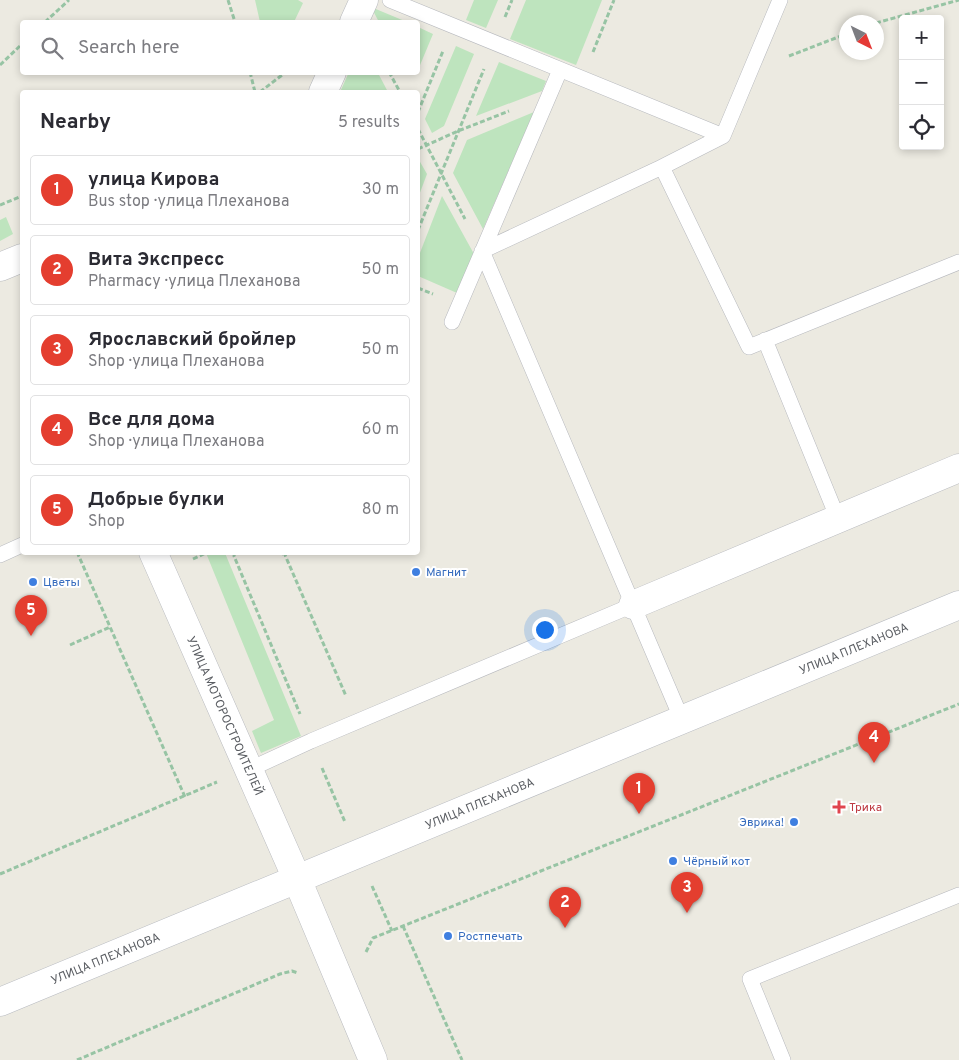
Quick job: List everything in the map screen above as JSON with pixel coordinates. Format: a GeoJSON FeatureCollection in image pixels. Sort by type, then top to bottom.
{"type":"FeatureCollection","features":[{"type":"Feature","properties":{"kind":"main road"},"geometry":{"type":"LineString","coordinates":[[355,20],[364,0]]}},
{"type":"Feature","properties":{"kind":"main road"},"geometry":{"type":"LineString","coordinates":[[324,90],[331,75]]}},
{"type":"Feature","properties":{"kind":"main road"},"geometry":{"type":"LineString","coordinates":[[0,267],[20,259]]}},
{"type":"Feature","properties":{"kind":"main road"},"geometry":{"type":"LineString","coordinates":[[633,605],[959,468]]}},
{"type":"Feature","properties":{"kind":"main road","name":"УЛИЦА МОТОРОСТРОИТЕЛЕЙ"},"geometry":{"type":"LineString","coordinates":[[153,555],[296,879],[373,1060]]}},
{"type":"Feature","properties":{"kind":"main road","name":"УЛИЦА ПЛЕХАНОВА"},"geometry":{"type":"LineString","coordinates":[[0,1002],[959,605]]}},
{"type":"Feature","properties":{"kind":"lane"},"geometry":{"type":"LineString","coordinates":[[390,0],[723,136]]}},
{"type":"Feature","properties":{"kind":"lane"},"geometry":{"type":"LineString","coordinates":[[482,251],[662,167],[723,136],[780,0]]}},
{"type":"Feature","properties":{"kind":"lane"},"geometry":{"type":"LineString","coordinates":[[452,322],[560,70]]}},
{"type":"Feature","properties":{"kind":"lane"},"geometry":{"type":"LineString","coordinates":[[662,167],[749,346],[959,262]]}},
{"type":"Feature","properties":{"kind":"lane"},"geometry":{"type":"LineString","coordinates":[[482,251],[682,720]]}},
{"type":"Feature","properties":{"kind":"lane"},"geometry":{"type":"LineString","coordinates":[[765,340],[838,519]]}},
{"type":"Feature","properties":{"kind":"lane"},"geometry":{"type":"LineString","coordinates":[[0,555],[20,546]]}},
{"type":"Feature","properties":{"kind":"lane"},"geometry":{"type":"LineString","coordinates":[[248,770],[311,741],[633,605]]}},
{"type":"Feature","properties":{"kind":"lane"},"geometry":{"type":"LineString","coordinates":[[783,1060],[750,979],[959,895]]}},
{"type":"Feature","properties":{"kind":"path"},"geometry":{"type":"LineString","coordinates":[[47,20],[69,0]]}},
{"type":"Feature","properties":{"kind":"path"},"geometry":{"type":"LineString","coordinates":[[228,0],[234,20]]}},
{"type":"Feature","properties":{"kind":"path"},"geometry":{"type":"LineString","coordinates":[[420,225],[512,0]]}},
{"type":"Feature","properties":{"kind":"path"},"geometry":{"type":"LineString","coordinates":[[582,78],[614,0]]}},
{"type":"Feature","properties":{"kind":"path"},"geometry":{"type":"LineString","coordinates":[[884,21],[959,0]]}},
{"type":"Feature","properties":{"kind":"path"},"geometry":{"type":"LineString","coordinates":[[420,107],[453,26]]}},
{"type":"Feature","properties":{"kind":"path"},"geometry":{"type":"LineString","coordinates":[[751,70],[839,37]]}},
{"type":"Feature","properties":{"kind":"path"},"geometry":{"type":"LineString","coordinates":[[0,65],[20,46]]}},
{"type":"Feature","properties":{"kind":"path"},"geometry":{"type":"LineString","coordinates":[[251,75],[254,90]]}},
{"type":"Feature","properties":{"kind":"path"},"geometry":{"type":"LineString","coordinates":[[263,90],[282,75]]}},
{"type":"Feature","properties":{"kind":"path"},"geometry":{"type":"LineString","coordinates":[[391,75],[399,90]]}},
{"type":"Feature","properties":{"kind":"path"},"geometry":{"type":"LineString","coordinates":[[420,148],[458,131],[549,96]]}},
{"type":"Feature","properties":{"kind":"path"},"geometry":{"type":"LineString","coordinates":[[420,133],[482,251]]}},
{"type":"Feature","properties":{"kind":"path"},"geometry":{"type":"LineString","coordinates":[[0,205],[20,197]]}},
{"type":"Feature","properties":{"kind":"path"},"geometry":{"type":"LineString","coordinates":[[78,555],[185,796]]}},
{"type":"Feature","properties":{"kind":"path"},"geometry":{"type":"LineString","coordinates":[[234,555],[311,741]]}},
{"type":"Feature","properties":{"kind":"path"},"geometry":{"type":"LineString","coordinates":[[286,555],[357,722]]}},
{"type":"Feature","properties":{"kind":"path"},"geometry":{"type":"LineString","coordinates":[[70,645],[110,627]]}},
{"type":"Feature","properties":{"kind":"path"},"geometry":{"type":"LineString","coordinates":[[77,1060],[280,974],[292,971],[303,975],[310,984],[366,963],[366,951],[374,938],[959,704]]}},
{"type":"Feature","properties":{"kind":"path"},"geometry":{"type":"LineString","coordinates":[[0,874],[248,770]]}},
{"type":"Feature","properties":{"kind":"path"},"geometry":{"type":"LineString","coordinates":[[403,926],[462,1060]]}},
{"type":"Feature","properties":{"kind":"green space"},"geometry":{"type":"Polygon","coordinates":[[[255,0],[298,0],[303,3],[295,20],[260,20],[255,0]]]}},
{"type":"Feature","properties":{"kind":"green space"},"geometry":{"type":"Polygon","coordinates":[[[474,0],[498,0],[486,28],[466,20],[474,0]]]}},
{"type":"Feature","properties":{"kind":"green space"},"geometry":{"type":"Polygon","coordinates":[[[526,0],[602,0],[576,65],[510,39],[526,0]]]}},
{"type":"Feature","properties":{"kind":"green space"},"geometry":{"type":"Polygon","coordinates":[[[371,7],[402,20],[378,20],[371,7]]]}},
{"type":"Feature","properties":{"kind":"green space"},"geometry":{"type":"Polygon","coordinates":[[[420,28],[433,34],[420,65],[420,28]]]}},
{"type":"Feature","properties":{"kind":"green space"},"geometry":{"type":"Polygon","coordinates":[[[456,46],[474,54],[444,126],[432,133],[425,119],[456,46]]]}},
{"type":"Feature","properties":{"kind":"green space"},"geometry":{"type":"Polygon","coordinates":[[[499,62],[546,81],[542,91],[476,116],[499,62]]]}},
{"type":"Feature","properties":{"kind":"green space"},"geometry":{"type":"Polygon","coordinates":[[[348,75],[379,75],[387,90],[341,90],[348,75]]]}},
{"type":"Feature","properties":{"kind":"green space"},"geometry":{"type":"Polygon","coordinates":[[[534,112],[483,229],[453,173],[467,140],[534,112]]]}},
{"type":"Feature","properties":{"kind":"green space"},"geometry":{"type":"Polygon","coordinates":[[[420,162],[427,174],[420,193],[420,162]]]}},
{"type":"Feature","properties":{"kind":"green space"},"geometry":{"type":"Polygon","coordinates":[[[442,196],[474,254],[457,293],[420,277],[420,253],[442,196]]]}},
{"type":"Feature","properties":{"kind":"green space"},"geometry":{"type":"Polygon","coordinates":[[[6,217],[13,234],[0,241],[0,220],[6,217]]]}},
{"type":"Feature","properties":{"kind":"green space"},"geometry":{"type":"Polygon","coordinates":[[[207,555],[226,555],[301,736],[261,753],[252,731],[274,720],[207,555]]]}},
{"type":"Feature","properties":{"kind":"place","name":"Магнит"},"geometry":{"type":"Point","coordinates":[416,572]}},
{"type":"Feature","properties":{"kind":"place","name":"Цветы"},"geometry":{"type":"Point","coordinates":[33,582]}},
{"type":"Feature","properties":{"kind":"place","name":"Добрые булки"},"geometry":{"type":"Point","coordinates":[31,636]}},
{"type":"Feature","properties":{"kind":"place","name":"Все для дома"},"geometry":{"type":"Point","coordinates":[874,763]}},
{"type":"Feature","properties":{"kind":"place","name":"Трика"},"geometry":{"type":"Point","coordinates":[839,807]}},
{"type":"Feature","properties":{"kind":"place","name":"улица Кирова"},"geometry":{"type":"Point","coordinates":[639,814]}},
{"type":"Feature","properties":{"kind":"place","name":"Эврика!"},"geometry":{"type":"Point","coordinates":[794,822]}},
{"type":"Feature","properties":{"kind":"place","name":"Чёрный кот"},"geometry":{"type":"Point","coordinates":[673,861]}},
{"type":"Feature","properties":{"kind":"place","name":"Ярославский бройлер"},"geometry":{"type":"Point","coordinates":[687,913]}},
{"type":"Feature","properties":{"kind":"place","name":"Вита Экспресс"},"geometry":{"type":"Point","coordinates":[565,928]}},
{"type":"Feature","properties":{"kind":"place","name":"Ростпечать"},"geometry":{"type":"Point","coordinates":[448,936]}}]}
